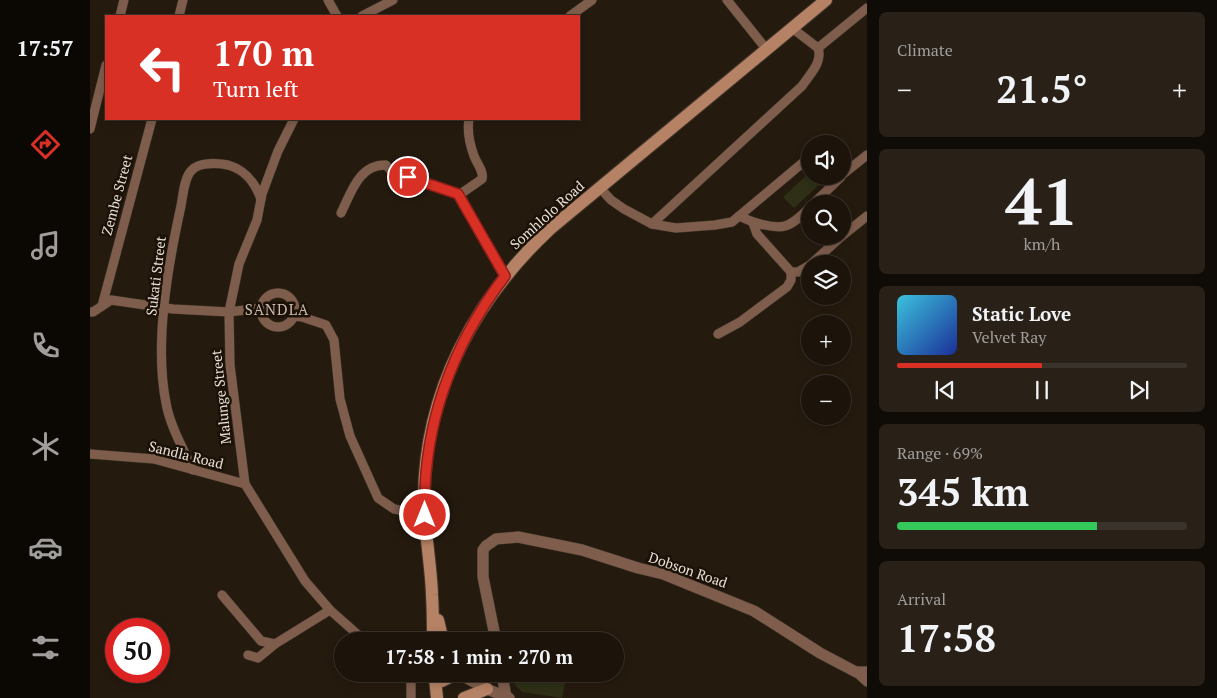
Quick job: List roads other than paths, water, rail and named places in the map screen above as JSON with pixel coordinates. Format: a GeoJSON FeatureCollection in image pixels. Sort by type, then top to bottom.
{"type":"FeatureCollection","features":[{"type":"Feature","properties":{"kind":"main road","name":"Somhlolo Road"},"geometry":{"type":"LineString","coordinates":[[433,632],[425,515],[426,466],[435,418],[444,385],[458,351],[476,318],[505,276],[526,251],[600,187],[826,0]]}},
{"type":"Feature","properties":{"kind":"main road","name":"Somhlolo Road"},"geometry":{"type":"LineString","coordinates":[[432,596],[441,632]]}},
{"type":"Feature","properties":{"kind":"main road"},"geometry":{"type":"LineString","coordinates":[[429,632],[433,627]]}},
{"type":"Feature","properties":{"kind":"main road"},"geometry":{"type":"LineString","coordinates":[[438,698],[443,682]]}},
{"type":"Feature","properties":{"kind":"main road"},"geometry":{"type":"LineString","coordinates":[[444,698],[445,682]]}},
{"type":"Feature","properties":{"kind":"main road"},"geometry":{"type":"LineString","coordinates":[[464,698],[482,687]]}},
{"type":"Feature","properties":{"kind":"street"},"geometry":{"type":"LineString","coordinates":[[120,15],[124,0]]}},
{"type":"Feature","properties":{"kind":"street"},"geometry":{"type":"LineString","coordinates":[[179,15],[184,0]]}},
{"type":"Feature","properties":{"kind":"street"},"geometry":{"type":"LineString","coordinates":[[328,0],[336,15]]}},
{"type":"Feature","properties":{"kind":"street"},"geometry":{"type":"LineString","coordinates":[[363,15],[375,4],[393,0]]}},
{"type":"Feature","properties":{"kind":"street"},"geometry":{"type":"LineString","coordinates":[[571,15],[592,0]]}},
{"type":"Feature","properties":{"kind":"street"},"geometry":{"type":"LineString","coordinates":[[727,0],[766,50]]}},
{"type":"Feature","properties":{"kind":"street"},"geometry":{"type":"LineString","coordinates":[[818,48],[867,8]]}},
{"type":"Feature","properties":{"kind":"street"},"geometry":{"type":"LineString","coordinates":[[652,224],[802,86],[820,58],[818,48],[792,28]]}},
{"type":"Feature","properties":{"kind":"street"},"geometry":{"type":"LineString","coordinates":[[90,129],[105,69]]}},
{"type":"Feature","properties":{"kind":"street","name":"Zembe Street"},"geometry":{"type":"LineString","coordinates":[[102,306],[152,120]]}},
{"type":"Feature","properties":{"kind":"street","name":"Malunge Street"},"geometry":{"type":"LineString","coordinates":[[293,120],[278,150],[261,199],[257,220],[239,264],[229,312],[230,365],[245,484],[305,581],[330,610],[355,632]]}},
{"type":"Feature","properties":{"kind":"street"},"geometry":{"type":"LineString","coordinates":[[458,194],[482,179],[483,175],[470,142],[469,120]]}},
{"type":"Feature","properties":{"kind":"street"},"geometry":{"type":"LineString","coordinates":[[851,168],[867,154]]}},
{"type":"Feature","properties":{"kind":"street"},"geometry":{"type":"LineString","coordinates":[[600,187],[611,200],[652,224],[676,228],[715,225],[732,222],[801,164]]}},
{"type":"Feature","properties":{"kind":"street","name":"Sukati Street"},"geometry":{"type":"LineString","coordinates":[[192,470],[173,426],[166,404],[162,353],[165,308],[174,237],[189,172],[202,165],[229,165],[253,181],[261,199]]}},
{"type":"Feature","properties":{"kind":"street"},"geometry":{"type":"LineString","coordinates":[[341,213],[364,171],[377,165],[386,165],[395,175],[408,177],[458,194],[505,276]]}},
{"type":"Feature","properties":{"kind":"street"},"geometry":{"type":"LineString","coordinates":[[822,195],[832,185]]}},
{"type":"Feature","properties":{"kind":"street"},"geometry":{"type":"LineString","coordinates":[[739,216],[753,223],[784,226],[801,215]]}},
{"type":"Feature","properties":{"kind":"street"},"geometry":{"type":"LineString","coordinates":[[851,229],[867,216]]}},
{"type":"Feature","properties":{"kind":"street"},"geometry":{"type":"LineString","coordinates":[[718,334],[740,322],[787,287],[791,280],[791,272],[757,234],[753,223]]}},
{"type":"Feature","properties":{"kind":"street"},"geometry":{"type":"LineString","coordinates":[[821,255],[832,245]]}},
{"type":"Feature","properties":{"kind":"street"},"geometry":{"type":"LineString","coordinates":[[791,272],[801,270]]}},
{"type":"Feature","properties":{"kind":"street"},"geometry":{"type":"LineString","coordinates":[[279,293],[290,299],[294,310],[293,316],[285,325],[273,327],[264,319],[261,308],[267,297],[279,293]]}},
{"type":"Feature","properties":{"kind":"street"},"geometry":{"type":"LineString","coordinates":[[90,312],[111,300],[165,308],[229,312],[261,308]]}},
{"type":"Feature","properties":{"kind":"street"},"geometry":{"type":"LineString","coordinates":[[293,316],[326,325],[334,340],[340,399],[350,436],[378,498],[394,509],[425,515]]}},
{"type":"Feature","properties":{"kind":"street","name":"Sandla Road"},"geometry":{"type":"LineString","coordinates":[[90,454],[154,459],[245,484]]}},
{"type":"Feature","properties":{"kind":"street","name":"Dobson Road"},"geometry":{"type":"LineString","coordinates":[[494,632],[483,577],[483,550],[496,540],[518,537],[582,550],[663,574],[754,611],[820,653],[861,672]]}},
{"type":"Feature","properties":{"kind":"street"},"geometry":{"type":"LineString","coordinates":[[222,595],[261,641],[275,644]]}},
{"type":"Feature","properties":{"kind":"street"},"geometry":{"type":"LineString","coordinates":[[248,655],[258,658],[275,644],[330,610]]}},
{"type":"Feature","properties":{"kind":"street"},"geometry":{"type":"LineString","coordinates":[[861,672],[867,682]]}},
{"type":"Feature","properties":{"kind":"street"},"geometry":{"type":"LineString","coordinates":[[411,682],[411,698]]}},
{"type":"Feature","properties":{"kind":"street"},"geometry":{"type":"LineString","coordinates":[[465,682],[507,698]]}},
{"type":"Feature","properties":{"kind":"street"},"geometry":{"type":"LineString","coordinates":[[504,682],[507,698]]}},
{"type":"Feature","properties":{"kind":"district","name":"SANDLA"},"geometry":{"type":"Point","coordinates":[277,310]}}]}
